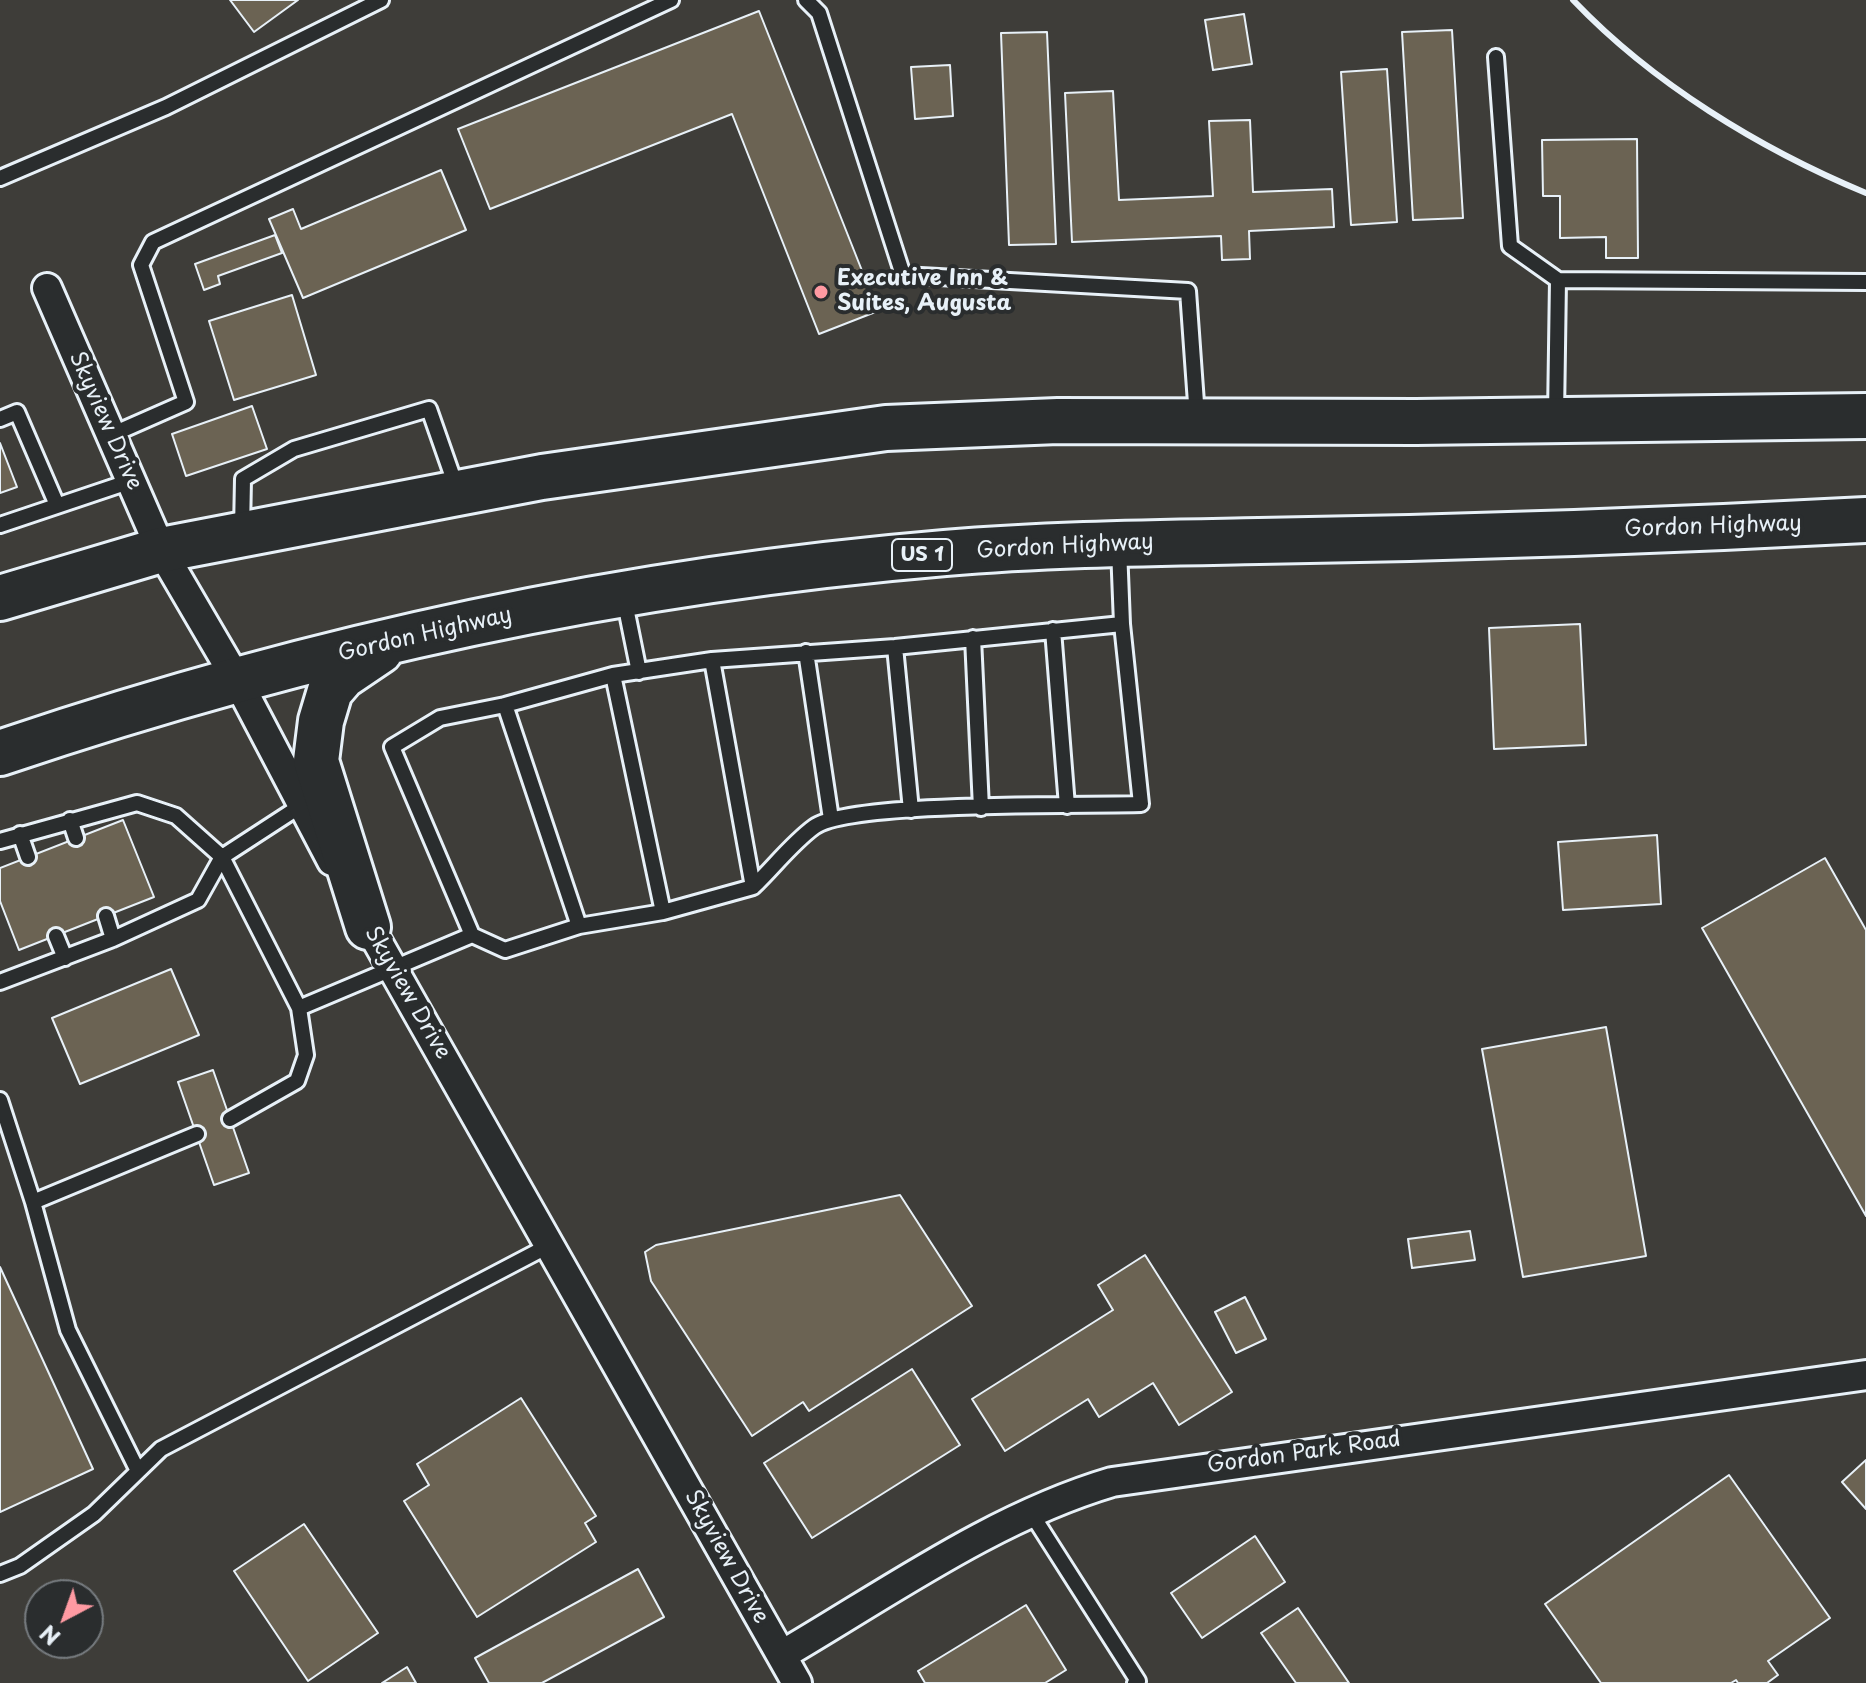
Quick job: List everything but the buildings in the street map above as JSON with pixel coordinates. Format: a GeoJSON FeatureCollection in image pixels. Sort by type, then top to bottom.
{"type":"FeatureCollection","features":[{"type":"Feature","properties":{"kind":"highway"},"geometry":{"type":"LineString","coordinates":[[0,598],[161,550],[458,493],[542,477],[886,428],[1058,421],[1556,421],[1866,416]]}},
{"type":"Feature","properties":{"kind":"highway","name":"Gordon Highway"},"geometry":{"type":"LineString","coordinates":[[0,753],[237,680],[623,591],[947,552],[1119,543],[1628,531],[1866,520]]}},
{"type":"Feature","properties":{"kind":"highway"},"geometry":{"type":"LineString","coordinates":[[368,927],[316,761],[321,721],[330,691],[343,676],[394,642]]}},
{"type":"Feature","properties":{"kind":"street","name":"Skyview Drive"},"geometry":{"type":"LineString","coordinates":[[47,288],[161,550],[237,680],[368,927],[797,1683]]}},
{"type":"Feature","properties":{"kind":"street","name":"Gordon Park Road"},"geometry":{"type":"LineString","coordinates":[[782,1655],[970,1545],[1070,1494],[1164,1472],[1866,1375]]}},
{"type":"Feature","properties":{"kind":"lane"},"geometry":{"type":"LineString","coordinates":[[0,178],[166,107],[381,0]]}},
{"type":"Feature","properties":{"kind":"lane"},"geometry":{"type":"LineString","coordinates":[[111,435],[186,402],[141,265],[153,242],[671,0]]}},
{"type":"Feature","properties":{"kind":"lane"},"geometry":{"type":"LineString","coordinates":[[806,0],[819,13],[903,275],[1188,291],[1198,421]]}},
{"type":"Feature","properties":{"kind":"lane"},"geometry":{"type":"LineString","coordinates":[[1496,57],[1510,246],[1558,280],[1866,282]]}},
{"type":"Feature","properties":{"kind":"lane"},"geometry":{"type":"LineString","coordinates":[[1556,421],[1558,280]]}},
{"type":"Feature","properties":{"kind":"lane"},"geometry":{"type":"LineString","coordinates":[[242,535],[243,479],[294,449],[429,409],[458,493]]}},
{"type":"Feature","properties":{"kind":"lane"},"geometry":{"type":"LineString","coordinates":[[0,419],[17,412],[57,505]]}},
{"type":"Feature","properties":{"kind":"lane"},"geometry":{"type":"LineString","coordinates":[[0,525],[131,481]]}},
{"type":"Feature","properties":{"kind":"lane"},"geometry":{"type":"LineString","coordinates":[[1119,543],[1122,624],[1141,804],[911,810],[831,819],[814,827],[753,887],[663,912],[579,926],[505,950],[472,935],[392,747],[440,718],[505,705],[613,675],[712,660],[895,647],[1122,624]]}},
{"type":"Feature","properties":{"kind":"lane"},"geometry":{"type":"LineString","coordinates":[[623,591],[639,672]]}},
{"type":"Feature","properties":{"kind":"lane"},"geometry":{"type":"LineString","coordinates":[[1053,630],[1067,806]]}},
{"type":"Feature","properties":{"kind":"lane"},"geometry":{"type":"LineString","coordinates":[[973,638],[981,808]]}},
{"type":"Feature","properties":{"kind":"lane"},"geometry":{"type":"LineString","coordinates":[[895,647],[911,810]]}},
{"type":"Feature","properties":{"kind":"lane"},"geometry":{"type":"LineString","coordinates":[[806,652],[831,819]]}},
{"type":"Feature","properties":{"kind":"lane"},"geometry":{"type":"LineString","coordinates":[[712,660],[753,887]]}},
{"type":"Feature","properties":{"kind":"lane"},"geometry":{"type":"LineString","coordinates":[[613,675],[663,912]]}},
{"type":"Feature","properties":{"kind":"lane"},"geometry":{"type":"LineString","coordinates":[[505,705],[579,926]]}},
{"type":"Feature","properties":{"kind":"lane"},"geometry":{"type":"LineString","coordinates":[[0,841],[137,803],[176,816],[222,857],[299,1008],[306,1055],[297,1081],[230,1119]]}},
{"type":"Feature","properties":{"kind":"lane"},"geometry":{"type":"LineString","coordinates":[[0,982],[113,939],[198,900],[222,857],[302,805]]}},
{"type":"Feature","properties":{"kind":"lane"},"geometry":{"type":"LineString","coordinates":[[70,820],[76,838]]}},
{"type":"Feature","properties":{"kind":"lane"},"geometry":{"type":"LineString","coordinates":[[20,834],[28,857]]}},
{"type":"Feature","properties":{"kind":"lane"},"geometry":{"type":"LineString","coordinates":[[106,916],[113,939]]}},
{"type":"Feature","properties":{"kind":"lane"},"geometry":{"type":"LineString","coordinates":[[299,1008],[472,935]]}},
{"type":"Feature","properties":{"kind":"lane"},"geometry":{"type":"LineString","coordinates":[[56,936],[65,958]]}},
{"type":"Feature","properties":{"kind":"lane"},"geometry":{"type":"LineString","coordinates":[[0,1100],[33,1202],[68,1330],[137,1469]]}},
{"type":"Feature","properties":{"kind":"lane"},"geometry":{"type":"LineString","coordinates":[[33,1202],[197,1134]]}},
{"type":"Feature","properties":{"kind":"lane"},"geometry":{"type":"LineString","coordinates":[[0,1574],[20,1566],[94,1514],[161,1449],[550,1245]]}},
{"type":"Feature","properties":{"kind":"lane"},"geometry":{"type":"LineString","coordinates":[[1031,1513],[1138,1681],[1135,1683]]}},
{"type":"Feature","properties":{"kind":"railway"},"geometry":{"type":"LineString","coordinates":[[1573,0],[1637,59],[1709,111],[1787,156],[1866,193]]}},
{"type":"Feature","properties":{"kind":"place","name":"Executive Inn & Suites, Augusta"},"geometry":{"type":"Point","coordinates":[821,292]}}]}
